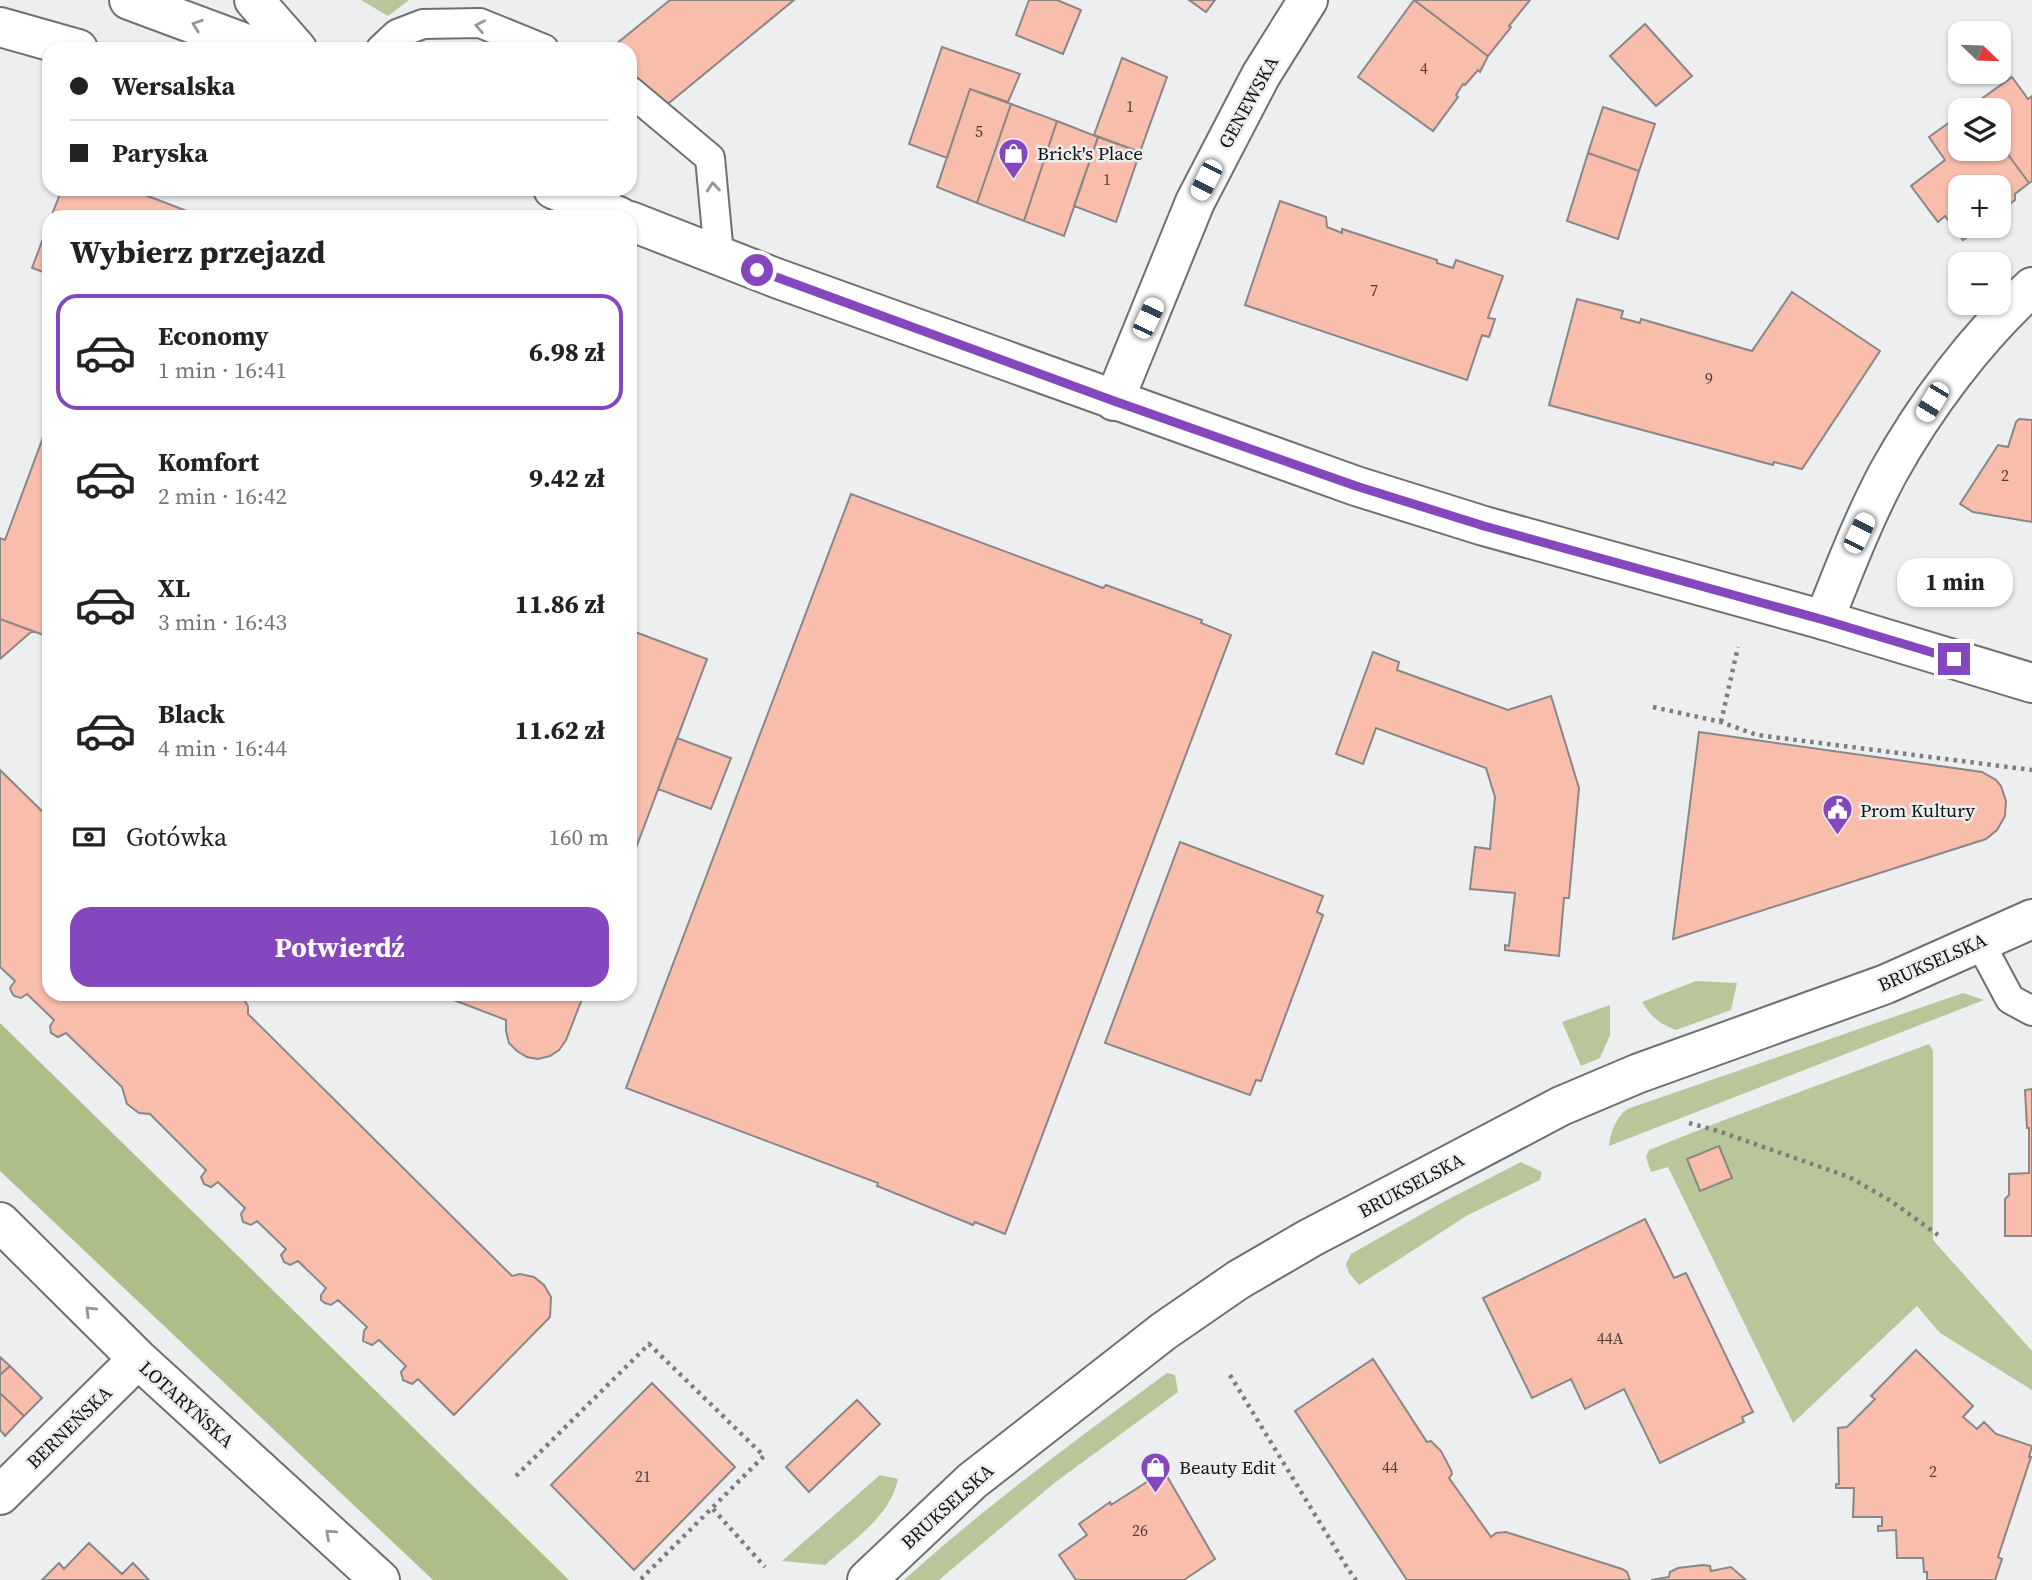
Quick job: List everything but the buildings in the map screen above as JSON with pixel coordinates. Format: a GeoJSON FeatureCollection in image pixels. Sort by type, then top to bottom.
{"type":"FeatureCollection","features":[{"type":"Feature","properties":{"kind":"street"},"geometry":{"type":"LineString","coordinates":[[129,0],[242,42]]}},
{"type":"Feature","properties":{"kind":"street"},"geometry":{"type":"LineString","coordinates":[[254,0],[291,42]]}},
{"type":"Feature","properties":{"kind":"street","name":"GENEWSKA"},"geometry":{"type":"LineString","coordinates":[[1114,401],[1195,201],[1261,75],[1308,0]]}},
{"type":"Feature","properties":{"kind":"street"},"geometry":{"type":"LineString","coordinates":[[0,27],[53,42]]}},
{"type":"Feature","properties":{"kind":"street"},"geometry":{"type":"LineString","coordinates":[[565,196],[602,210]]}},
{"type":"Feature","properties":{"kind":"street"},"geometry":{"type":"LineString","coordinates":[[637,224],[776,278],[1356,486],[1484,526],[1824,620],[2032,683]]}},
{"type":"Feature","properties":{"kind":"street"},"geometry":{"type":"LineString","coordinates":[[1824,620],[1859,533],[1882,485],[1932,402],[2004,313],[2032,287]]}},
{"type":"Feature","properties":{"kind":"street","name":"BRUKSELSKA"},"geometry":{"type":"LineString","coordinates":[[867,1580],[972,1481],[1153,1340],[1238,1280],[1310,1238],[1561,1106],[1639,1073],[1886,984],[2032,919]]}},
{"type":"Feature","properties":{"kind":"street","name":"LOTARYŃSKA"},"geometry":{"type":"LineString","coordinates":[[0,1222],[138,1359],[380,1580]]}},
{"type":"Feature","properties":{"kind":"street","name":"BERNEŃSKA"},"geometry":{"type":"LineString","coordinates":[[0,1495],[138,1359]]}},
{"type":"Feature","properties":{"kind":"lane"},"geometry":{"type":"LineString","coordinates":[[388,42],[397,34],[423,24],[480,23],[527,42]]}},
{"type":"Feature","properties":{"kind":"lane"},"geometry":{"type":"LineString","coordinates":[[637,98],[710,158],[719,255]]}},
{"type":"Feature","properties":{"kind":"lane"},"geometry":{"type":"LineString","coordinates":[[1979,941],[2010,999],[2032,1012]]}},
{"type":"Feature","properties":{"kind":"path"},"geometry":{"type":"LineString","coordinates":[[1721,722],[1738,647]]}},
{"type":"Feature","properties":{"kind":"path"},"geometry":{"type":"LineString","coordinates":[[1653,707],[1721,722],[1757,735],[2032,770]]}},
{"type":"Feature","properties":{"kind":"path"},"geometry":{"type":"LineString","coordinates":[[1689,1123],[1849,1177],[1891,1201],[1938,1235]]}},
{"type":"Feature","properties":{"kind":"path"},"geometry":{"type":"LineString","coordinates":[[516,1476],[649,1344],[764,1456],[640,1580]]}},
{"type":"Feature","properties":{"kind":"path"},"geometry":{"type":"LineString","coordinates":[[1230,1376],[1356,1580]]}},
{"type":"Feature","properties":{"kind":"path"},"geometry":{"type":"LineString","coordinates":[[713,1509],[765,1567]]}},
{"type":"Feature","properties":{"kind":"green space"},"geometry":{"type":"Polygon","coordinates":[[[361,0],[409,0],[388,16],[361,0]]]}},
{"type":"Feature","properties":{"kind":"green space"},"geometry":{"type":"Polygon","coordinates":[[[1696,981],[1737,983],[1731,1010],[1676,1030],[1656,1019],[1642,1002],[1696,981]]]}},
{"type":"Feature","properties":{"kind":"green space"},"geometry":{"type":"Polygon","coordinates":[[[1963,993],[1984,1000],[1609,1146],[1615,1124],[1630,1108],[1963,993]]]}},
{"type":"Feature","properties":{"kind":"green space"},"geometry":{"type":"Polygon","coordinates":[[[1610,1005],[1610,1035],[1600,1058],[1581,1066],[1562,1022],[1610,1005]]]}},
{"type":"Feature","properties":{"kind":"green space"},"geometry":{"type":"Polygon","coordinates":[[[0,1023],[569,1580],[433,1580],[0,1171],[0,1023]]]}},
{"type":"Feature","properties":{"kind":"green space"},"geometry":{"type":"Polygon","coordinates":[[[1929,1044],[1933,1051],[1933,1240],[2032,1351],[2032,1390],[1940,1333],[1917,1306],[1793,1423],[1668,1167],[1651,1172],[1646,1157],[1649,1150],[1719,1122],[1929,1044]]]}},
{"type":"Feature","properties":{"kind":"green space"},"geometry":{"type":"Polygon","coordinates":[[[1521,1162],[1542,1172],[1540,1180],[1468,1215],[1359,1285],[1349,1273],[1346,1264],[1351,1254],[1521,1162]]]}},
{"type":"Feature","properties":{"kind":"green space"},"geometry":{"type":"Polygon","coordinates":[[[1167,1373],[1175,1375],[1178,1392],[1053,1484],[939,1580],[904,1580],[1000,1499],[1167,1373]]]}},
{"type":"Feature","properties":{"kind":"green space"},"geometry":{"type":"Polygon","coordinates":[[[880,1475],[898,1479],[894,1493],[879,1516],[858,1537],[825,1565],[782,1561],[880,1475]]]}},
{"type":"Feature","properties":{"kind":"place","name":"Brick's Place"},"geometry":{"type":"Point","coordinates":[1014,180]}},
{"type":"Feature","properties":{"kind":"place","name":"Prom Kultury"},"geometry":{"type":"Point","coordinates":[1837,837]}},
{"type":"Feature","properties":{"kind":"place","name":"Beauty Edit"},"geometry":{"type":"Point","coordinates":[1156,1494]}},
{"type":"Feature","properties":{"kind":"route"},"geometry":{"type":"LineString","coordinates":[[757,270],[1114,401],[1356,486],[1484,526],[1824,620],[1954,659]]}}]}
